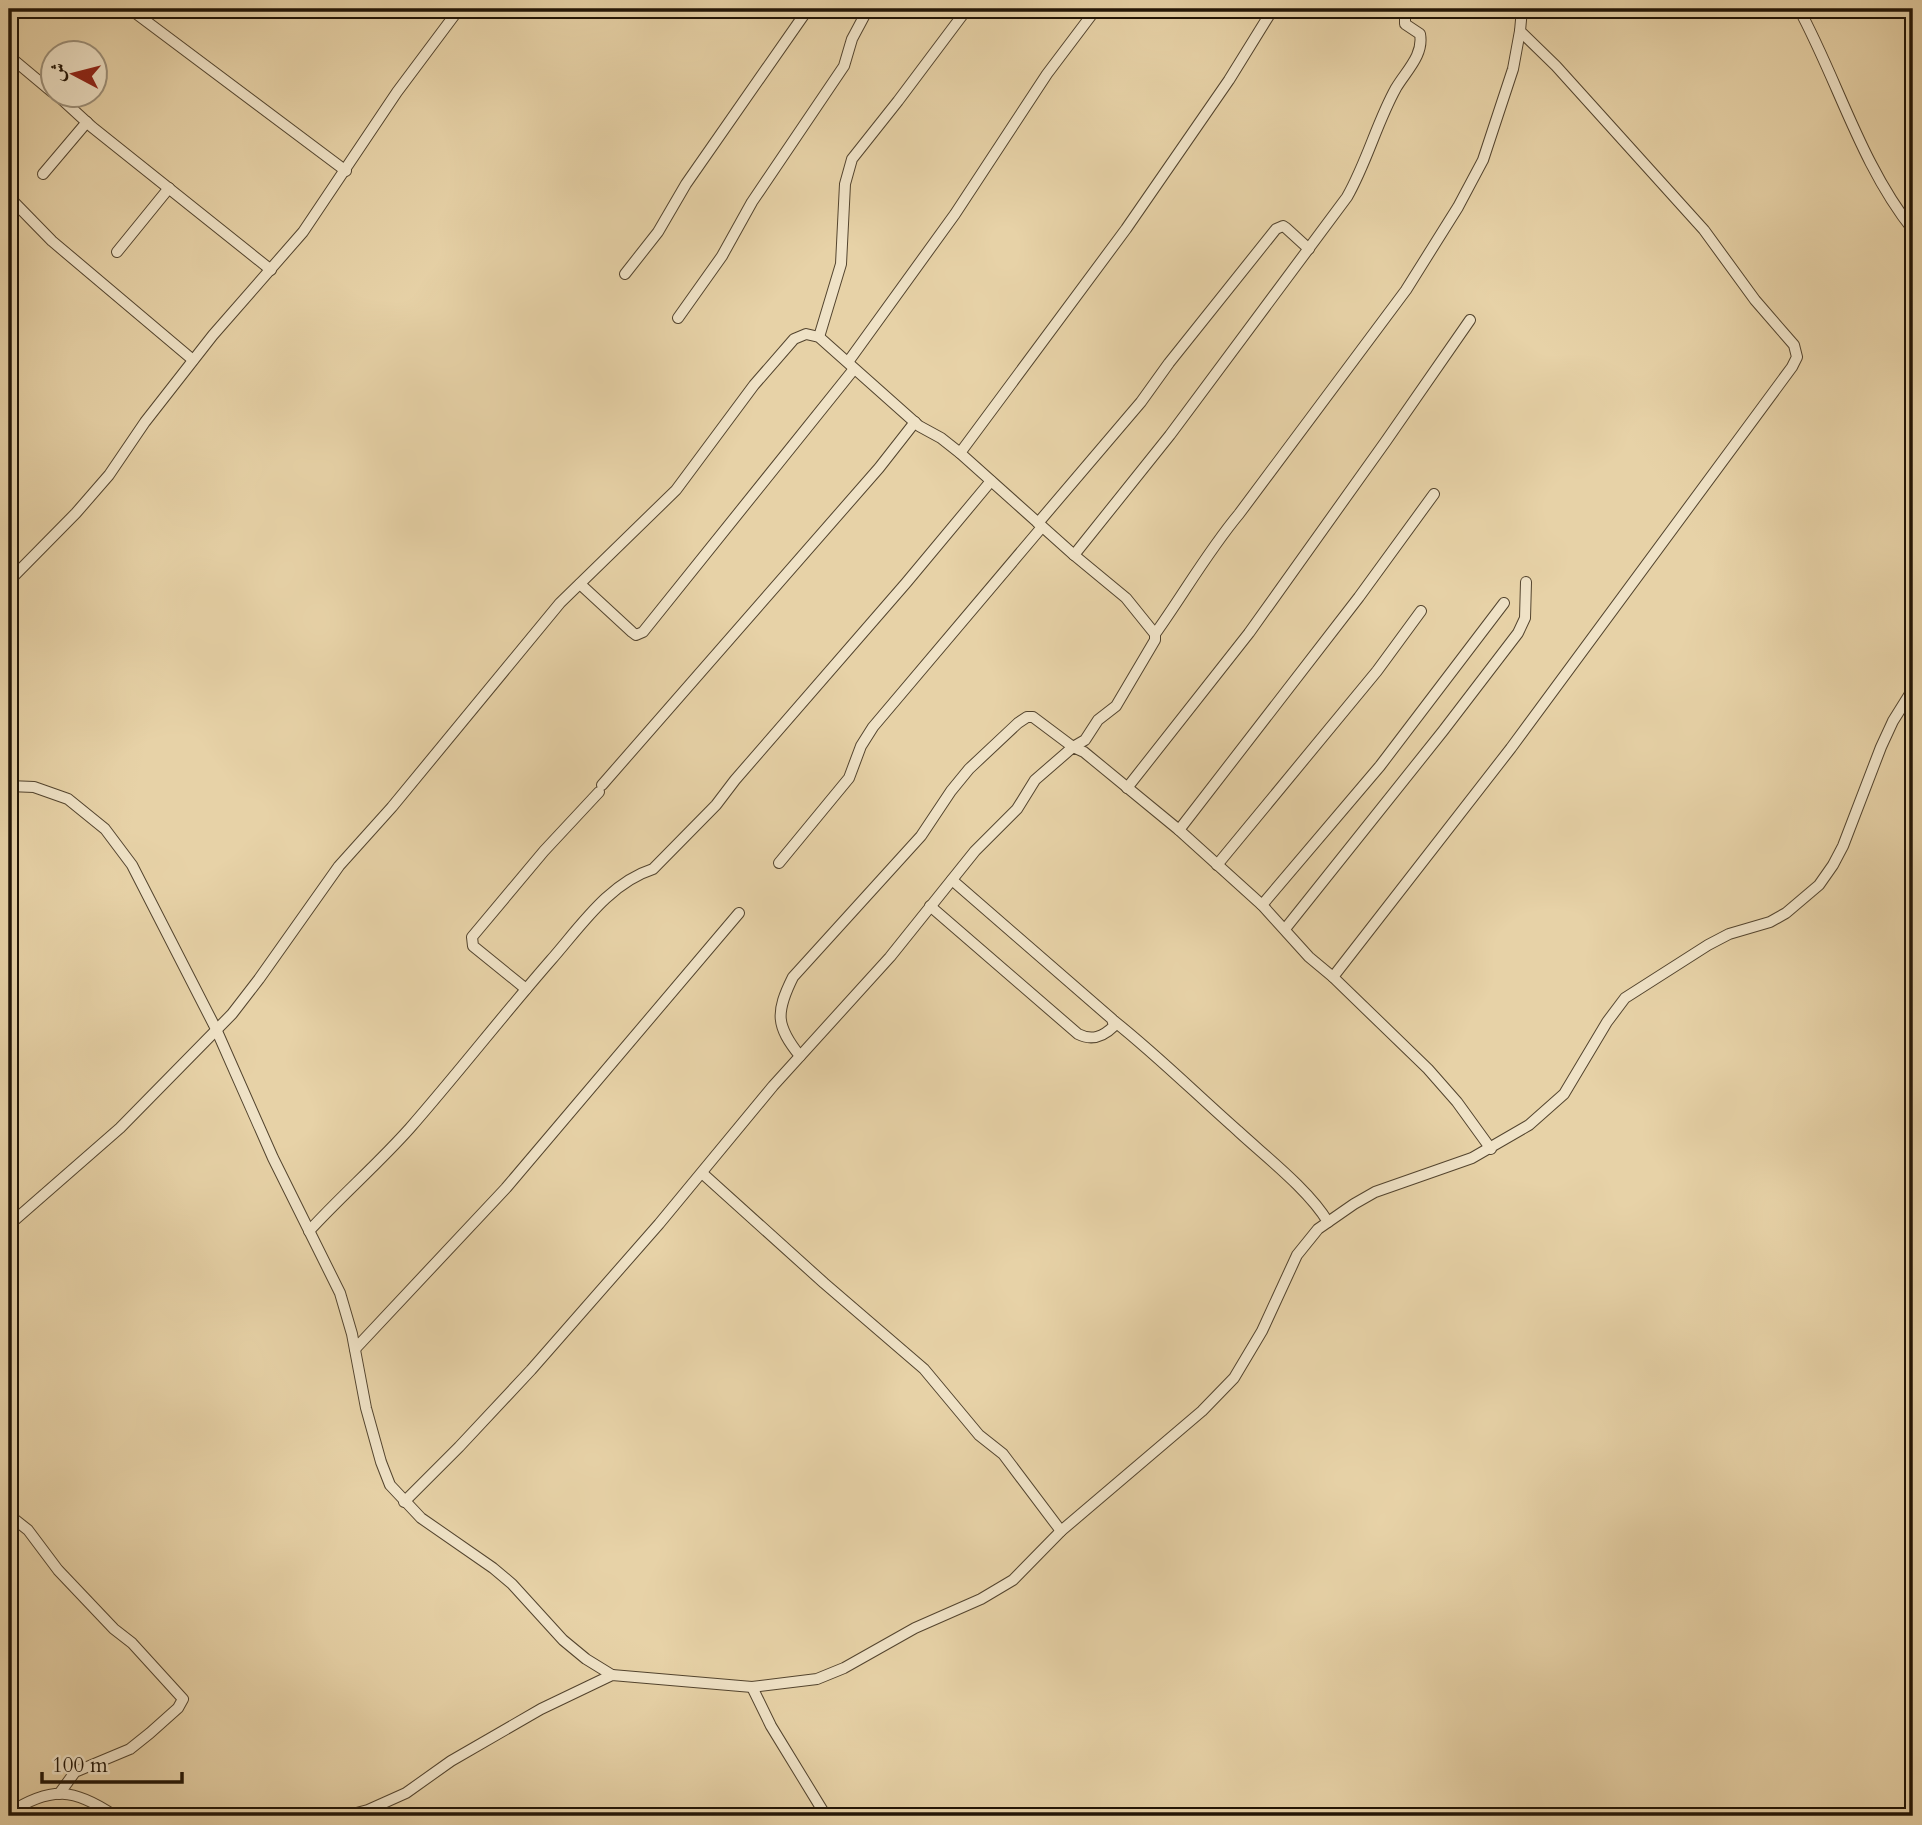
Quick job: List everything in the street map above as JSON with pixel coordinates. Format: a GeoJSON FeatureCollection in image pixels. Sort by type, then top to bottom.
{"type":"FeatureCollection","features":[{"type":"Feature","properties":{"kind":"street"},"geometry":{"type":"LineString","coordinates":[[130,9],[345,170]]}},
{"type":"Feature","properties":{"kind":"street"},"geometry":{"type":"LineString","coordinates":[[9,581],[69,521],[109,474],[145,422],[213,335],[310,223],[397,92],[458,9]]}},
{"type":"Feature","properties":{"kind":"street"},"geometry":{"type":"LineString","coordinates":[[625,274],[663,225],[682,190],[807,9]]}},
{"type":"Feature","properties":{"kind":"street"},"geometry":{"type":"LineString","coordinates":[[678,318],[722,256],[752,202],[844,66],[852,39],[867,9]]}},
{"type":"Feature","properties":{"kind":"street"},"geometry":{"type":"LineString","coordinates":[[818,337],[841,264],[845,184],[852,159],[967,9]]}},
{"type":"Feature","properties":{"kind":"street"},"geometry":{"type":"LineString","coordinates":[[580,584],[632,632],[636,635],[643,632],[851,365],[1047,74],[1096,9]]}},
{"type":"Feature","properties":{"kind":"street"},"geometry":{"type":"LineString","coordinates":[[960,453],[1134,218],[1229,80],[1273,9]]}},
{"type":"Feature","properties":{"kind":"street"},"geometry":{"type":"LineString","coordinates":[[1074,555],[1170,435],[1347,197],[1397,87],[1417,56],[1421,38],[1418,31],[1405,24],[1409,9]]}},
{"type":"Feature","properties":{"kind":"street"},"geometry":{"type":"LineString","coordinates":[[404,1502],[531,1370],[800,1056],[877,972],[975,851],[1017,809],[1035,780],[1084,740],[1098,720],[1122,698],[1128,683],[1155,640],[1155,634],[1202,568],[1216,541],[1406,290],[1458,207],[1483,160],[1513,69],[1522,9]]}},
{"type":"Feature","properties":{"kind":"street"},"geometry":{"type":"LineString","coordinates":[[1799,9],[1864,148],[1888,193],[1913,230]]}},
{"type":"Feature","properties":{"kind":"street"},"geometry":{"type":"LineString","coordinates":[[1334,977],[1504,758],[1689,505],[1748,429],[1797,357],[1794,345],[1755,300],[1704,230],[1556,66],[1520,31]]}},
{"type":"Feature","properties":{"kind":"street"},"geometry":{"type":"LineString","coordinates":[[9,56],[38,80]]}},
{"type":"Feature","properties":{"kind":"street"},"geometry":{"type":"LineString","coordinates":[[71,108],[271,270]]}},
{"type":"Feature","properties":{"kind":"street"},"geometry":{"type":"LineString","coordinates":[[43,174],[87,122]]}},
{"type":"Feature","properties":{"kind":"street"},"geometry":{"type":"LineString","coordinates":[[117,252],[169,188]]}},
{"type":"Feature","properties":{"kind":"street"},"geometry":{"type":"LineString","coordinates":[[9,197],[52,241],[193,360]]}},
{"type":"Feature","properties":{"kind":"street"},"geometry":{"type":"LineString","coordinates":[[779,863],[849,778],[861,746],[873,727],[1141,402],[1276,229],[1283,226],[1309,249]]}},
{"type":"Feature","properties":{"kind":"street"},"geometry":{"type":"LineString","coordinates":[[1127,788],[1249,633],[1470,320]]}},
{"type":"Feature","properties":{"kind":"street"},"geometry":{"type":"LineString","coordinates":[[9,1225],[120,1128],[244,1000],[345,858],[393,807],[560,603],[676,490],[754,385],[794,339],[806,334],[818,337],[915,422],[960,453],[1126,598],[1155,634]]}},
{"type":"Feature","properties":{"kind":"street"},"geometry":{"type":"LineString","coordinates":[[526,989],[473,946],[472,937],[871,478],[915,422]]}},
{"type":"Feature","properties":{"kind":"street"},"geometry":{"type":"LineString","coordinates":[[309,1231],[409,1128],[598,906],[626,882],[653,869],[716,805],[991,481]]}},
{"type":"Feature","properties":{"kind":"street"},"geometry":{"type":"LineString","coordinates":[[1179,830],[1352,607],[1434,494]]}},
{"type":"Feature","properties":{"kind":"street"},"geometry":{"type":"LineString","coordinates":[[1285,929],[1435,742],[1518,633],[1525,618],[1526,582]]}},
{"type":"Feature","properties":{"kind":"street"},"geometry":{"type":"LineString","coordinates":[[1262,905],[1380,766],[1504,603]]}},
{"type":"Feature","properties":{"kind":"street"},"geometry":{"type":"LineString","coordinates":[[1217,865],[1377,671],[1421,611]]}},
{"type":"Feature","properties":{"kind":"street"},"geometry":{"type":"LineString","coordinates":[[9,786],[34,787],[68,799],[85,811],[118,845],[142,884],[216,1029],[273,1158],[340,1293],[381,1462],[390,1485],[404,1502],[426,1523],[494,1568],[522,1594],[563,1640],[612,1675],[752,1687],[817,1679],[845,1668],[915,1628],[981,1600],[1013,1580],[1061,1531],[1202,1411],[1234,1378],[1262,1331],[1297,1255],[1318,1229],[1375,1192],[1490,1149],[1529,1125],[1564,1094],[1606,1022],[1625,998],[1708,945],[1729,934],[1780,917],[1803,901],[1819,885],[1843,846],[1893,721],[1913,689]]}},
{"type":"Feature","properties":{"kind":"street"},"geometry":{"type":"LineString","coordinates":[[800,1056],[782,1031],[780,1016],[783,1000],[793,977],[921,836],[951,791],[970,769],[1027,717],[1033,717],[1073,747],[1084,752],[1179,830],[1262,905],[1309,957],[1334,977],[1428,1069],[1457,1102],[1490,1149]]}},
{"type":"Feature","properties":{"kind":"street"},"geometry":{"type":"LineString","coordinates":[[952,880],[1114,1021],[1170,1066],[1279,1168],[1320,1210],[1328,1222]]}},
{"type":"Feature","properties":{"kind":"street"},"geometry":{"type":"LineString","coordinates":[[930,906],[1082,1037],[1099,1037],[1111,1029],[1114,1021]]}},
{"type":"Feature","properties":{"kind":"street"},"geometry":{"type":"LineString","coordinates":[[355,1349],[529,1161],[739,913]]}},
{"type":"Feature","properties":{"kind":"street"},"geometry":{"type":"LineString","coordinates":[[702,1173],[806,1268],[924,1369],[979,1435],[1003,1454],[1061,1531]]}},
{"type":"Feature","properties":{"kind":"street"},"geometry":{"type":"LineString","coordinates":[[9,1515],[28,1530],[58,1570],[114,1629],[132,1643],[183,1699],[178,1708],[130,1749],[75,1772],[59,1794]]}},
{"type":"Feature","properties":{"kind":"street"},"geometry":{"type":"LineString","coordinates":[[345,1816],[368,1810],[406,1793],[451,1761],[541,1709],[612,1675]]}},
{"type":"Feature","properties":{"kind":"street"},"geometry":{"type":"LineString","coordinates":[[752,1687],[771,1726],[826,1816]]}},
{"type":"Feature","properties":{"kind":"street"},"geometry":{"type":"LineString","coordinates":[[9,1813],[29,1800],[69,1793],[83,1797],[116,1816]]}}]}
